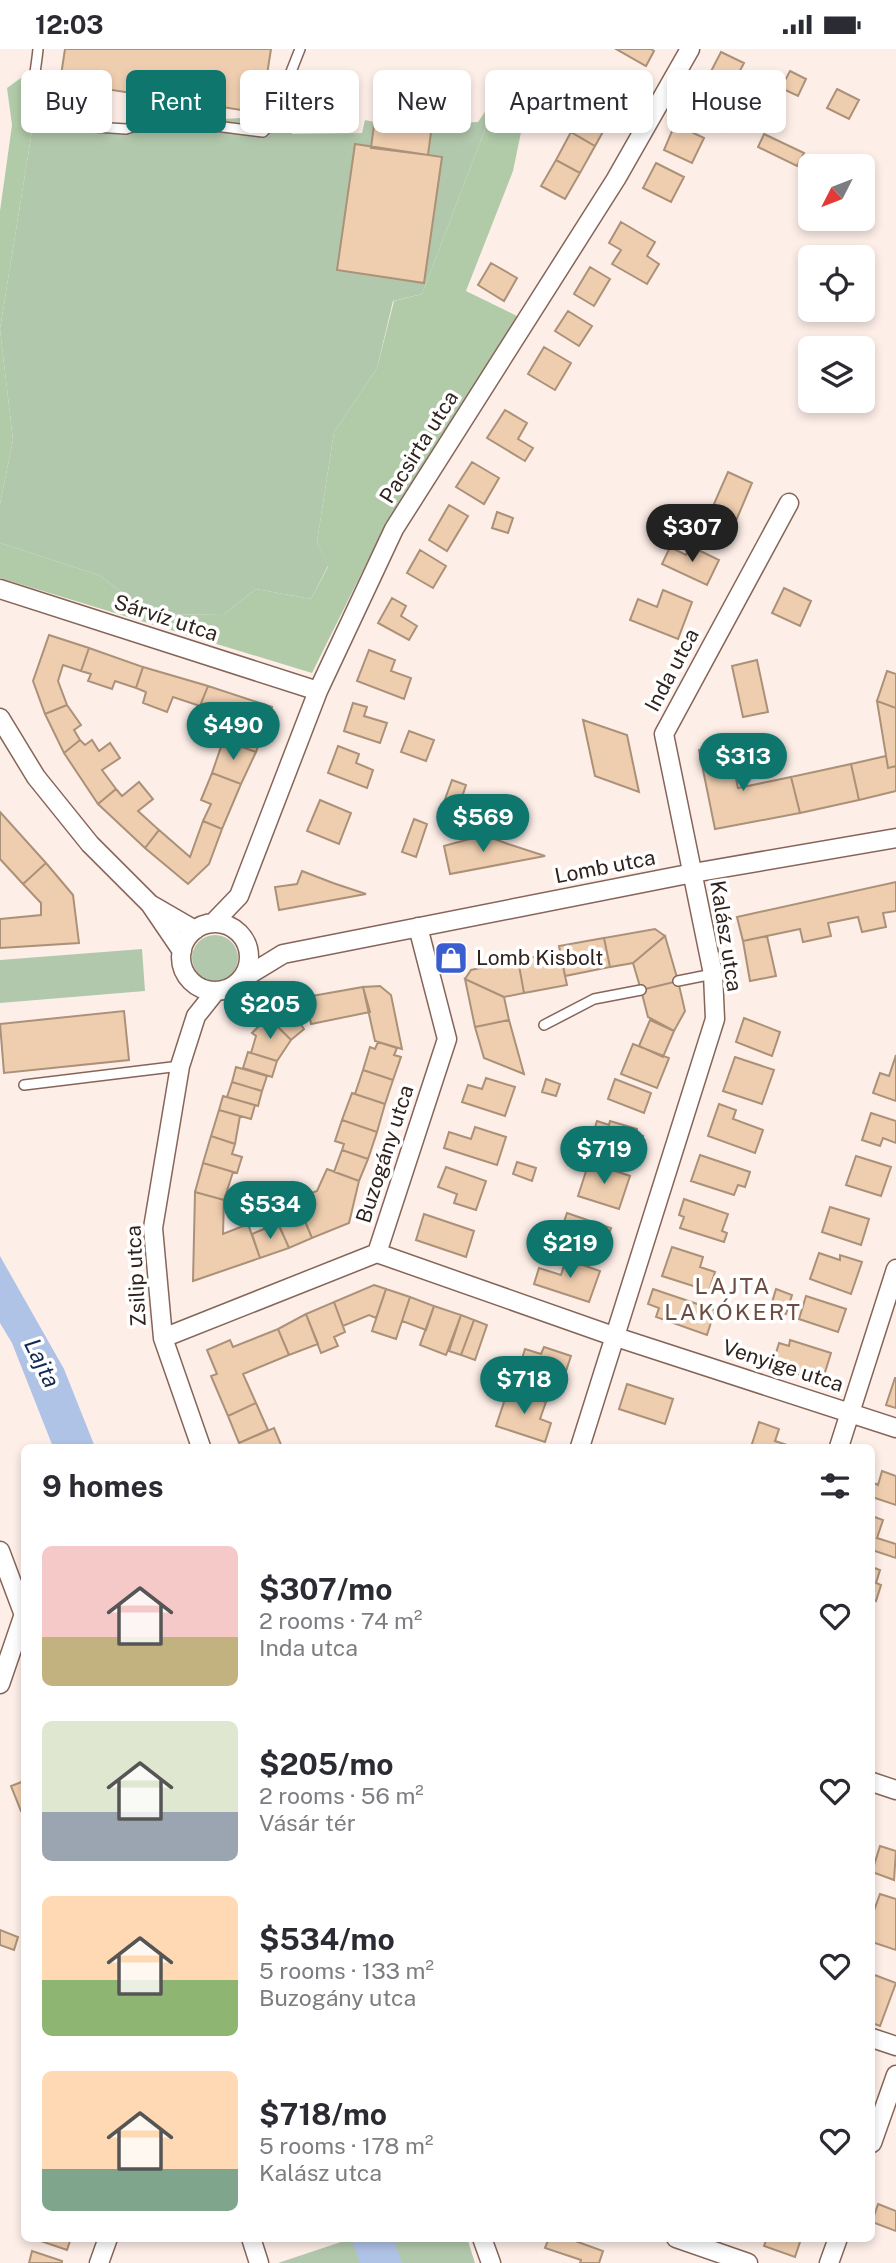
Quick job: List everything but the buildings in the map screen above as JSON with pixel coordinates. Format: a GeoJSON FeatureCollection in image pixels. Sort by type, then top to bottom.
{"type":"FeatureCollection","features":[{"type":"Feature","properties":{"kind":"street","name":"Pacsirta utca"},"geometry":{"type":"LineString","coordinates":[[239,896],[318,691],[394,529],[616,179],[691,49]]}},
{"type":"Feature","properties":{"kind":"street","name":"Inda utca"},"geometry":{"type":"LineString","coordinates":[[693,873],[664,734],[789,503]]}},
{"type":"Feature","properties":{"kind":"street","name":"Sárvíz utca"},"geometry":{"type":"LineString","coordinates":[[0,589],[318,691]]}},
{"type":"Feature","properties":{"kind":"street"},"geometry":{"type":"LineString","coordinates":[[0,718],[36,778],[82,834],[150,904],[182,951],[184,970],[192,981],[203,988],[216,991]]}},
{"type":"Feature","properties":{"kind":"street","name":"Lomb utca"},"geometry":{"type":"LineString","coordinates":[[283,954],[693,873],[896,838]]}},
{"type":"Feature","properties":{"kind":"street","name":"Kalász utca"},"geometry":{"type":"LineString","coordinates":[[581,1444],[715,1019],[713,974],[693,873]]}},
{"type":"Feature","properties":{"kind":"street"},"geometry":{"type":"LineString","coordinates":[[182,951],[195,930],[214,922],[239,896]]}},
{"type":"Feature","properties":{"kind":"street"},"geometry":{"type":"LineString","coordinates":[[239,896],[243,938],[249,957],[246,970],[239,981]]}},
{"type":"Feature","properties":{"kind":"street"},"geometry":{"type":"LineString","coordinates":[[150,904],[195,930]]}},
{"type":"Feature","properties":{"kind":"street"},"geometry":{"type":"LineString","coordinates":[[214,922],[227,925],[243,938],[283,954]]}},
{"type":"Feature","properties":{"kind":"street","name":"Buzogány utca"},"geometry":{"type":"LineString","coordinates":[[163,1338],[377,1253],[447,1039],[418,927]]}},
{"type":"Feature","properties":{"kind":"street"},"geometry":{"type":"LineString","coordinates":[[196,1016],[216,991],[239,981],[283,954]]}},
{"type":"Feature","properties":{"kind":"street"},"geometry":{"type":"LineString","coordinates":[[192,981],[196,1016]]}},
{"type":"Feature","properties":{"kind":"street","name":"Zsilip utca"},"geometry":{"type":"LineString","coordinates":[[196,1016],[180,1066],[153,1228],[163,1338],[179,1391],[200,1444]]}},
{"type":"Feature","properties":{"kind":"street","name":"Venyige utca"},"geometry":{"type":"LineString","coordinates":[[377,1253],[616,1336],[896,1428]]}},
{"type":"Feature","properties":{"kind":"street"},"geometry":{"type":"LineString","coordinates":[[840,1444],[896,1269]]}},
{"type":"Feature","properties":{"kind":"street"},"geometry":{"type":"LineString","coordinates":[[0,1551],[21,1607]]}},
{"type":"Feature","properties":{"kind":"street"},"geometry":{"type":"LineString","coordinates":[[0,1684],[21,1624]]}},
{"type":"Feature","properties":{"kind":"street"},"geometry":{"type":"LineString","coordinates":[[875,1783],[896,1790]]}},
{"type":"Feature","properties":{"kind":"street"},"geometry":{"type":"LineString","coordinates":[[875,2039],[896,2046]]}},
{"type":"Feature","properties":{"kind":"street"},"geometry":{"type":"LineString","coordinates":[[875,2134],[896,2074]]}},
{"type":"Feature","properties":{"kind":"street"},"geometry":{"type":"LineString","coordinates":[[99,2263],[107,2242]]}},
{"type":"Feature","properties":{"kind":"street"},"geometry":{"type":"LineString","coordinates":[[252,2242],[259,2263]]}},
{"type":"Feature","properties":{"kind":"street"},"geometry":{"type":"LineString","coordinates":[[483,2242],[491,2263]]}},
{"type":"Feature","properties":{"kind":"street"},"geometry":{"type":"LineString","coordinates":[[688,2242],[748,2263]]}},
{"type":"Feature","properties":{"kind":"street"},"geometry":{"type":"LineString","coordinates":[[829,2263],[837,2242]]}},
{"type":"Feature","properties":{"kind":"lane"},"geometry":{"type":"LineString","coordinates":[[38,49],[33,104],[37,116],[47,124],[126,129],[160,119],[263,132],[270,125],[300,49]]}},
{"type":"Feature","properties":{"kind":"lane"},"geometry":{"type":"LineString","coordinates":[[678,981],[713,974]]}},
{"type":"Feature","properties":{"kind":"lane"},"geometry":{"type":"LineString","coordinates":[[544,1025],[594,999],[640,990]]}},
{"type":"Feature","properties":{"kind":"lane"},"geometry":{"type":"LineString","coordinates":[[23,1085],[180,1066]]}},
{"type":"Feature","properties":{"kind":"green space"},"geometry":{"type":"Polygon","coordinates":[[[21,78],[21,133],[32,133],[0,329],[0,211],[12,125],[7,88],[21,78]]]}},
{"type":"Feature","properties":{"kind":"green space"},"geometry":{"type":"Polygon","coordinates":[[[485,112],[485,129],[422,294],[393,301],[377,368],[334,432],[317,542],[328,566],[311,599],[256,589],[224,614],[151,615],[99,575],[0,543],[0,504],[13,440],[0,329],[32,133],[112,133],[112,126],[126,125],[126,133],[226,133],[226,119],[240,118],[240,133],[362,133],[365,120],[373,122],[373,133],[471,133],[471,122],[478,122],[485,112]]]}},
{"type":"Feature","properties":{"kind":"green space"},"geometry":{"type":"Polygon","coordinates":[[[485,129],[485,133],[521,133],[513,171],[466,291],[521,318],[374,548],[312,673],[0,578],[0,543],[99,575],[151,615],[224,614],[256,589],[311,599],[328,567],[317,542],[334,432],[377,368],[394,301],[422,294],[485,129]]]}},
{"type":"Feature","properties":{"kind":"green space"},"geometry":{"type":"Polygon","coordinates":[[[0,329],[13,440],[0,504],[0,329]]]}},
{"type":"Feature","properties":{"kind":"green space"},"geometry":{"type":"Polygon","coordinates":[[[215,935],[231,942],[238,958],[231,974],[215,981],[199,974],[192,958],[199,942],[215,935]]]}},
{"type":"Feature","properties":{"kind":"green space"},"geometry":{"type":"Polygon","coordinates":[[[142,949],[145,991],[0,1003],[0,960],[142,949]]]}},
{"type":"Feature","properties":{"kind":"green space"},"geometry":{"type":"Polygon","coordinates":[[[341,2242],[468,2242],[475,2263],[278,2263],[341,2242]]]}},
{"type":"Feature","properties":{"kind":"water","name":"Lajta"},"geometry":{"type":"Polygon","coordinates":[[[0,1256],[64,1369],[94,1444],[52,1444],[12,1343],[0,1323],[0,1256]]]}},
{"type":"Feature","properties":{"kind":"water"},"geometry":{"type":"Polygon","coordinates":[[[352,2242],[394,2242],[402,2263],[360,2263],[352,2242]]]}},
{"type":"Feature","properties":{"kind":"place","name":"Lomb Kisbolt"},"geometry":{"type":"Point","coordinates":[451,958]}},
{"type":"Feature","properties":{"kind":"district","name":"LAJTA LAKÓKERT"},"geometry":{"type":"Point","coordinates":[733,1299]}}]}
